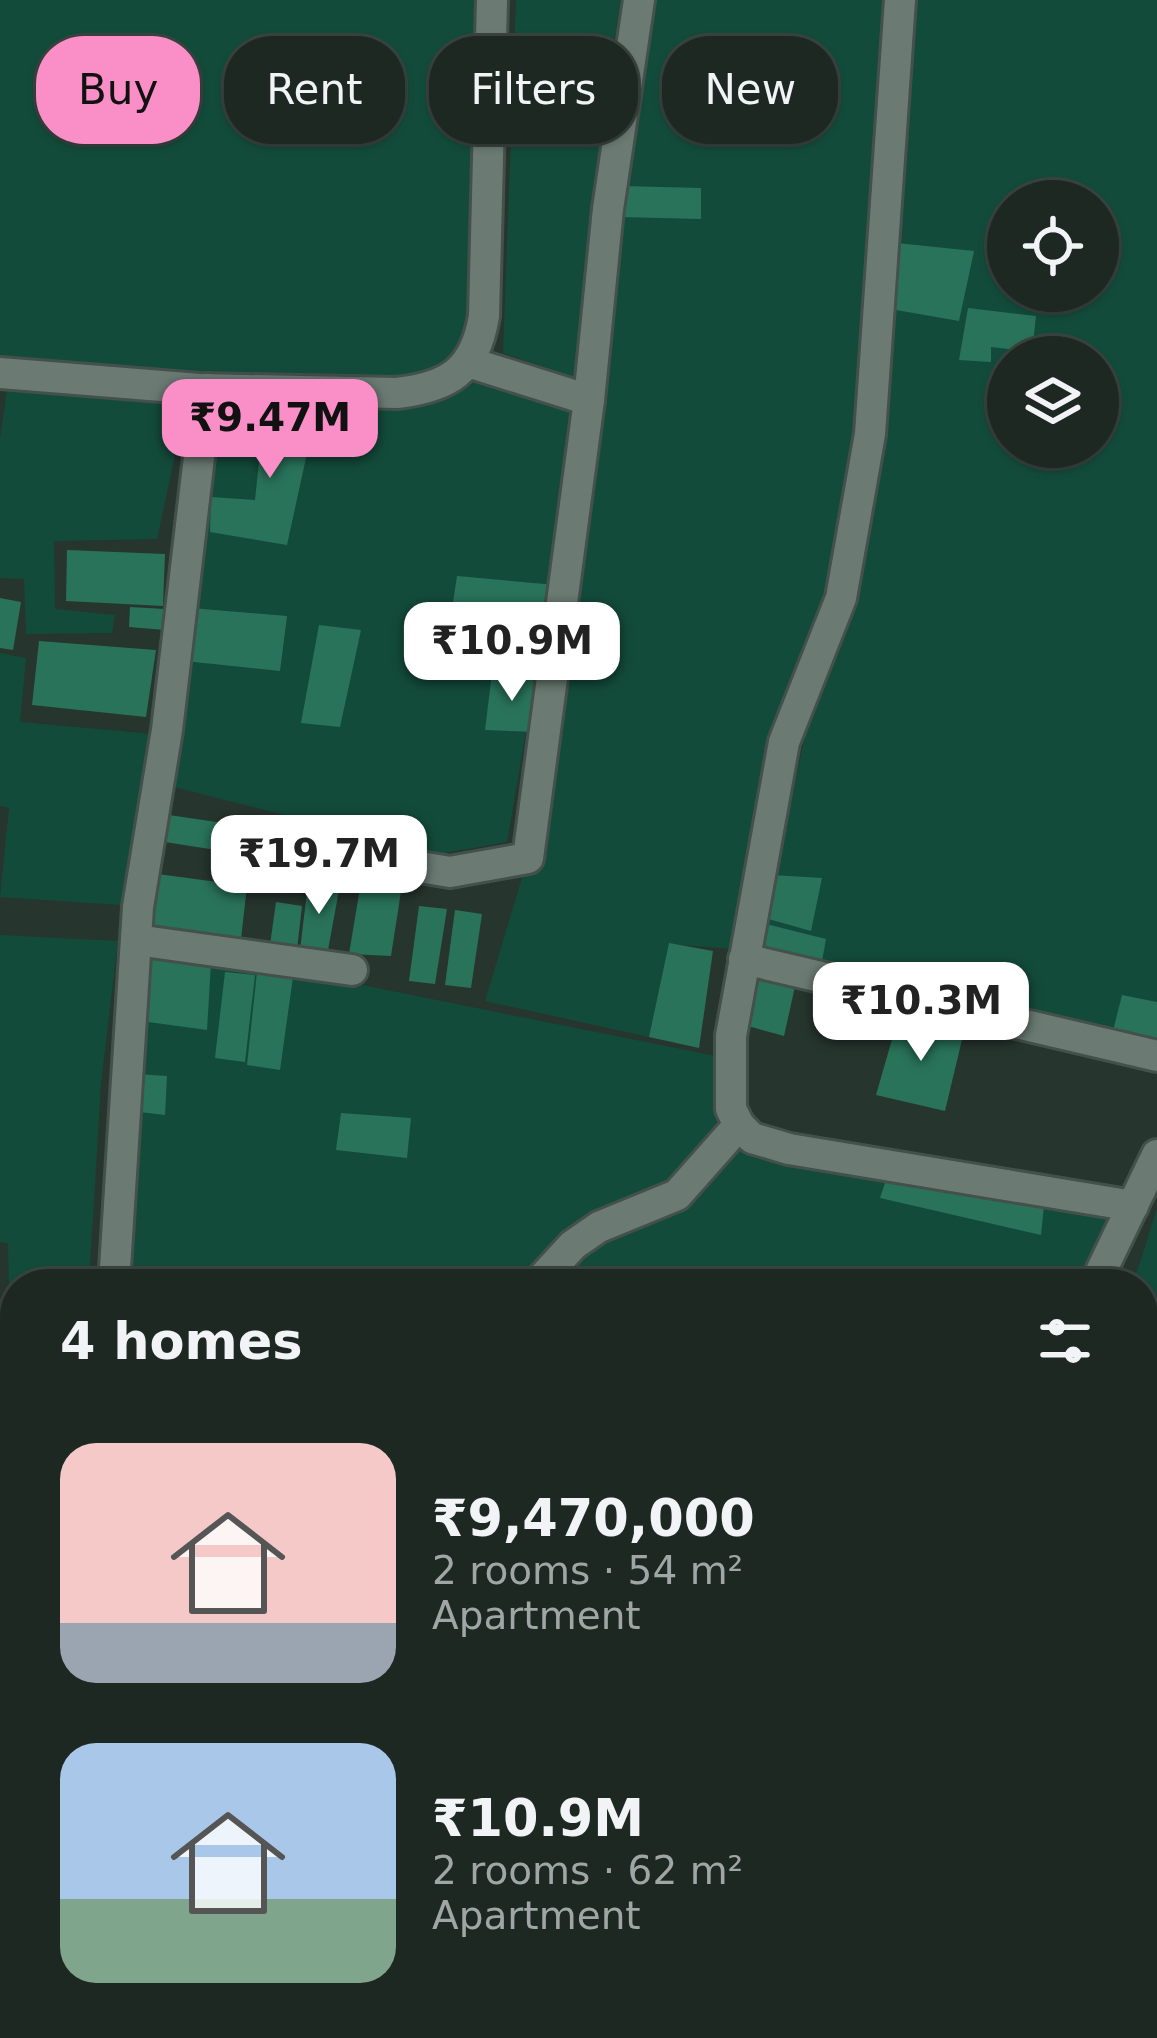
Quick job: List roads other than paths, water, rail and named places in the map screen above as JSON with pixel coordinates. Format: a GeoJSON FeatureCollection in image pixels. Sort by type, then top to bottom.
{"type":"FeatureCollection","features":[{"type":"Feature","properties":{"kind":"street"},"geometry":{"type":"LineString","coordinates":[[0,373],[208,389],[397,393],[429,389],[450,380],[468,362],[480,339],[484,316],[492,0]]}},
{"type":"Feature","properties":{"kind":"street"},"geometry":{"type":"LineString","coordinates":[[372,859],[450,872],[528,858],[590,400],[608,209],[639,0]]}},
{"type":"Feature","properties":{"kind":"street"},"geometry":{"type":"LineString","coordinates":[[900,0],[870,434],[841,598],[784,742],[731,1036],[731,1109],[752,1138],[789,1149],[1133,1206]]}},
{"type":"Feature","properties":{"kind":"street"},"geometry":{"type":"LineString","coordinates":[[468,362],[590,400]]}},
{"type":"Feature","properties":{"kind":"street"},"geometry":{"type":"LineString","coordinates":[[115,1269],[136,940],[208,389]]}},
{"type":"Feature","properties":{"kind":"street"},"geometry":{"type":"LineString","coordinates":[[136,940],[352,970]]}},
{"type":"Feature","properties":{"kind":"street"},"geometry":{"type":"LineString","coordinates":[[744,959],[1157,1055]]}},
{"type":"Feature","properties":{"kind":"street"},"geometry":{"type":"LineString","coordinates":[[551,1269],[599,1227],[677,1195],[739,1125]]}},
{"type":"Feature","properties":{"kind":"street"},"geometry":{"type":"LineString","coordinates":[[1102,1269],[1157,1155]]}}]}
